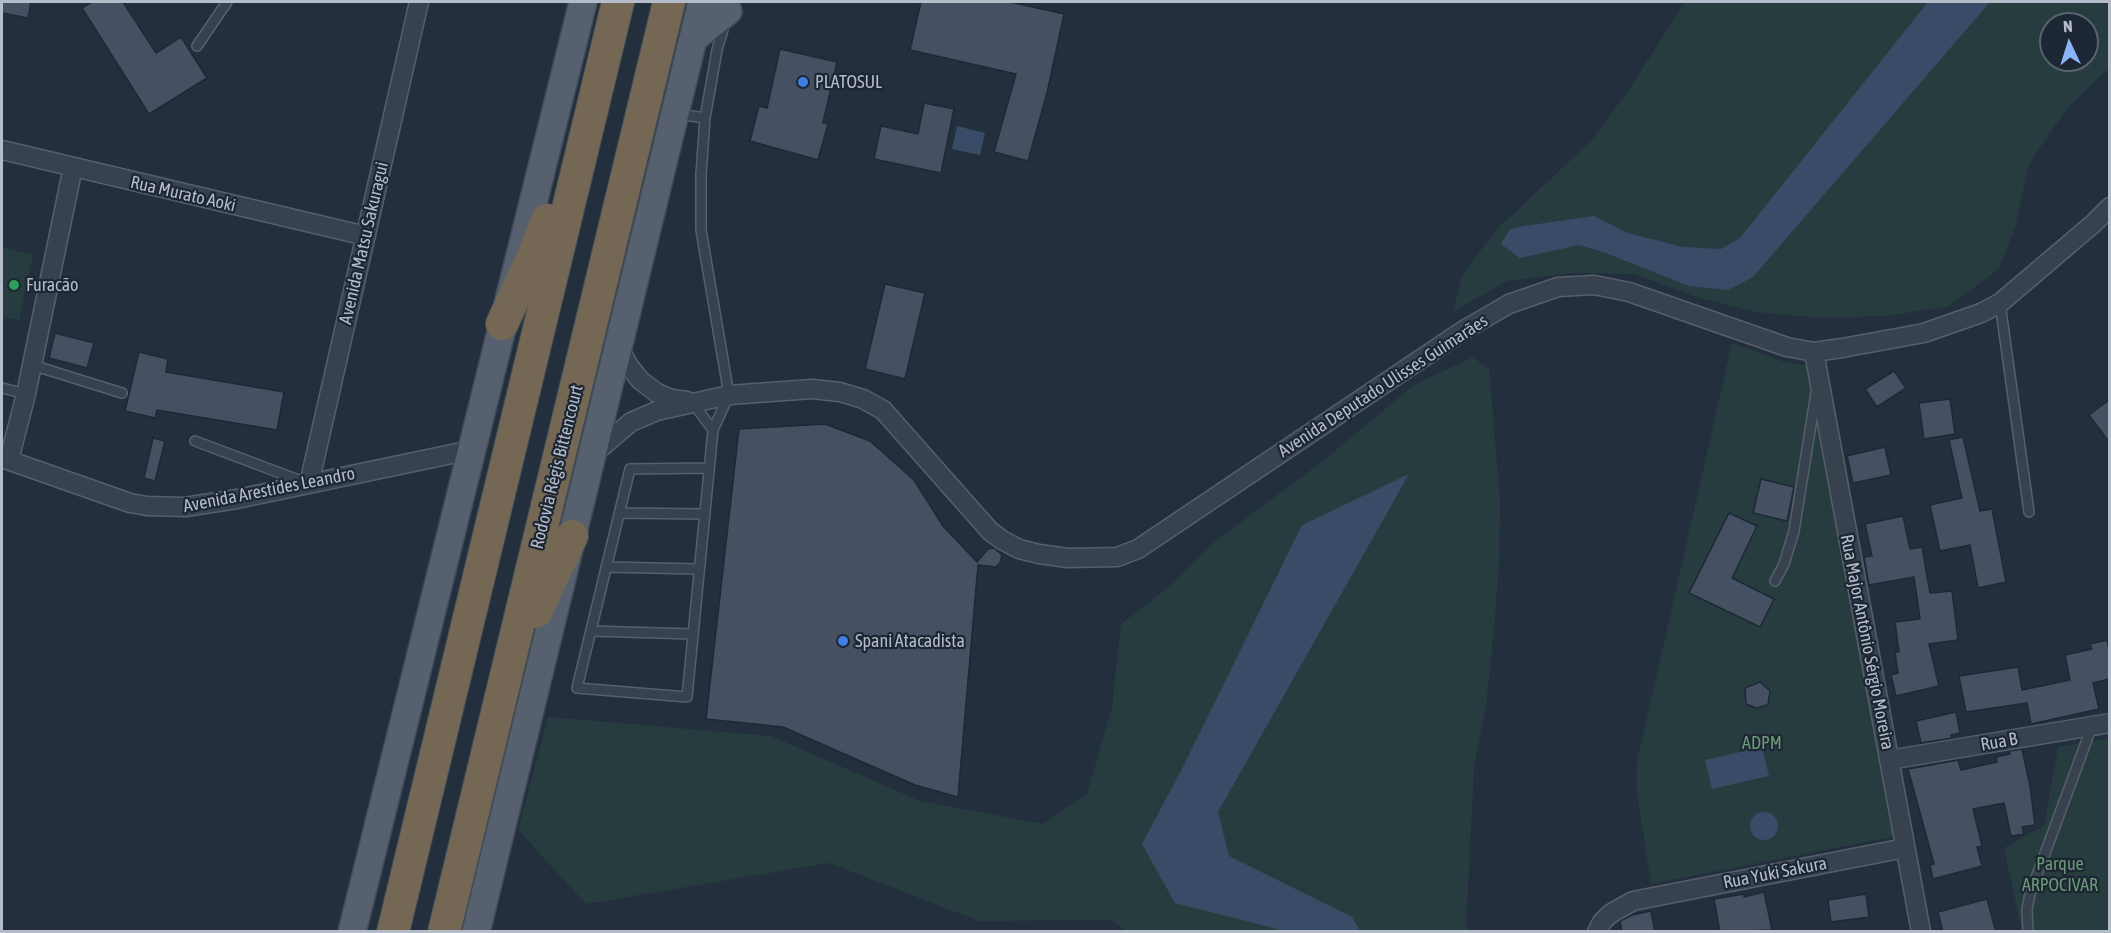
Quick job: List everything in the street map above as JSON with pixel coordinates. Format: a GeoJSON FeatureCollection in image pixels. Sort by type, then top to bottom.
{"type":"FeatureCollection","features":[{"type":"Feature","properties":{"kind":"highway"},"geometry":{"type":"LineString","coordinates":[[393,932],[618,2]]}},
{"type":"Feature","properties":{"kind":"highway","name":"Rodovia Régis Bittencourt"},"geometry":{"type":"LineString","coordinates":[[444,932],[669,2]]}},
{"type":"Feature","properties":{"kind":"highway"},"geometry":{"type":"LineString","coordinates":[[502,324],[533,256],[601,69]]}},
{"type":"Feature","properties":{"kind":"highway"},"geometry":{"type":"LineString","coordinates":[[496,720],[537,611],[572,536]]}},
{"type":"Feature","properties":{"kind":"main road"},"geometry":{"type":"LineString","coordinates":[[352,932],[583,2]]}},
{"type":"Feature","properties":{"kind":"main road"},"geometry":{"type":"LineString","coordinates":[[476,932],[702,2]]}},
{"type":"Feature","properties":{"kind":"main road"},"geometry":{"type":"LineString","coordinates":[[694,38],[729,6]]}},
{"type":"Feature","properties":{"kind":"street","name":"Avenida Matsu Sakuragui"},"geometry":{"type":"LineString","coordinates":[[309,484],[419,2]]}},
{"type":"Feature","properties":{"kind":"street","name":"Rua Murato Aoki"},"geometry":{"type":"LineString","coordinates":[[2,150],[366,236]]}},
{"type":"Feature","properties":{"kind":"street"},"geometry":{"type":"LineString","coordinates":[[5,459],[26,394],[73,167]]}},
{"type":"Feature","properties":{"kind":"street","name":"Avenida Deputado Ulisses Guimarães"},"geometry":{"type":"LineString","coordinates":[[591,456],[631,422],[657,411],[692,402],[729,395],[812,389],[840,392],[863,399],[883,410],[990,531],[1002,540],[1018,549],[1039,554],[1099,559],[1117,557],[1138,549],[1464,330],[1509,304],[1558,287],[1594,285],[1629,291],[1765,340],[1814,352],[1898,339],[1972,316],[2000,303],[2109,209]]}},
{"type":"Feature","properties":{"kind":"street","name":"Avenida Deputado Ulisses Guimarães"},"geometry":{"type":"LineString","coordinates":[[618,346],[628,366],[640,380],[657,393],[671,399],[692,402]]}},
{"type":"Feature","properties":{"kind":"street","name":"Rua Major Antônio Sérgio Moreira"},"geometry":{"type":"LineString","coordinates":[[1814,352],[1921,932]]}},
{"type":"Feature","properties":{"kind":"street","name":"Avenida Arestides Leandro"},"geometry":{"type":"LineString","coordinates":[[5,459],[111,497],[147,506],[185,507],[237,499],[471,450]]}},
{"type":"Feature","properties":{"kind":"street","name":"Rua B"},"geometry":{"type":"LineString","coordinates":[[1889,760],[2100,725]]}},
{"type":"Feature","properties":{"kind":"street","name":"Rua Yuki Sakura"},"geometry":{"type":"LineString","coordinates":[[1597,932],[1602,922],[1610,914],[1625,904],[1646,898],[1905,848]]}},
{"type":"Feature","properties":{"kind":"lane"},"geometry":{"type":"LineString","coordinates":[[197,46],[227,2]]}},
{"type":"Feature","properties":{"kind":"lane"},"geometry":{"type":"LineString","coordinates":[[710,468],[630,469],[577,688],[687,697],[710,468],[713,430],[729,395],[701,230],[701,175],[705,118],[717,50],[729,6]]}},
{"type":"Feature","properties":{"kind":"lane"},"geometry":{"type":"LineString","coordinates":[[676,114],[705,118]]}},
{"type":"Feature","properties":{"kind":"lane"},"geometry":{"type":"LineString","coordinates":[[2000,303],[2029,512]]}},
{"type":"Feature","properties":{"kind":"lane"},"geometry":{"type":"LineString","coordinates":[[32,365],[122,393]]}},
{"type":"Feature","properties":{"kind":"lane"},"geometry":{"type":"LineString","coordinates":[[1775,581],[1784,564],[1794,531],[1818,378]]}},
{"type":"Feature","properties":{"kind":"lane"},"geometry":{"type":"LineString","coordinates":[[2,388],[26,394]]}},
{"type":"Feature","properties":{"kind":"lane"},"geometry":{"type":"LineString","coordinates":[[692,402],[713,430]]}},
{"type":"Feature","properties":{"kind":"lane"},"geometry":{"type":"LineString","coordinates":[[195,441],[309,484]]}},
{"type":"Feature","properties":{"kind":"lane"},"geometry":{"type":"LineString","coordinates":[[619,513],[705,514]]}},
{"type":"Feature","properties":{"kind":"lane"},"geometry":{"type":"LineString","coordinates":[[606,567],[699,569]]}},
{"type":"Feature","properties":{"kind":"lane"},"geometry":{"type":"LineString","coordinates":[[591,631],[693,634]]}},
{"type":"Feature","properties":{"kind":"lane"},"geometry":{"type":"LineString","coordinates":[[2028,932],[2027,909],[2030,894],[2100,725]]}},
{"type":"Feature","properties":{"kind":"green space"},"geometry":{"type":"Polygon","coordinates":[[[1685,2],[2109,2],[2109,68],[2067,108],[2029,164],[2015,227],[1999,269],[1949,306],[1887,316],[1822,318],[1756,312],[1693,296],[1634,274],[1570,273],[1507,281],[1453,312],[1463,274],[1496,230],[1591,141],[1630,88],[1685,2]]]}},
{"type":"Feature","properties":{"kind":"green space","name":"Furacão"},"geometry":{"type":"Polygon","coordinates":[[[2,247],[33,255],[19,320],[2,316],[2,247]]]}},
{"type":"Feature","properties":{"kind":"green space","name":"ADPM"},"geometry":{"type":"Polygon","coordinates":[[[1732,343],[1785,362],[1810,366],[1897,836],[1651,884],[1637,794],[1637,762],[1732,343]]]}},
{"type":"Feature","properties":{"kind":"green space"},"geometry":{"type":"Polygon","coordinates":[[[1473,357],[1489,369],[1500,501],[1499,565],[1494,628],[1487,698],[1474,767],[1466,927],[1469,931],[1127,932],[1112,920],[979,921],[829,863],[586,904],[518,830],[548,717],[771,736],[920,801],[1043,824],[1087,794],[1112,707],[1121,624],[1170,586],[1215,541],[1318,465],[1414,385],[1473,357]]]}},
{"type":"Feature","properties":{"kind":"green space","name":"Parque ARPOCIVAR"},"geometry":{"type":"Polygon","coordinates":[[[2109,738],[2109,931],[2022,931],[2004,848],[2044,826],[2058,747],[2109,738]]]}},
{"type":"Feature","properties":{"kind":"water"},"geometry":{"type":"Polygon","coordinates":[[[1928,2],[1990,2],[1753,277],[1728,290],[1689,286],[1603,252],[1579,245],[1520,258],[1501,244],[1510,229],[1594,216],[1628,233],[1683,247],[1721,249],[1740,238],[1928,2]]]}},
{"type":"Feature","properties":{"kind":"water"},"geometry":{"type":"Polygon","coordinates":[[[957,126],[985,133],[980,155],[952,149],[957,126]]]}},
{"type":"Feature","properties":{"kind":"water"},"geometry":{"type":"Polygon","coordinates":[[[1409,474],[1218,812],[1229,856],[1352,917],[1360,931],[1278,931],[1175,903],[1142,844],[1183,767],[1302,525],[1409,474]]]}},
{"type":"Feature","properties":{"kind":"water"},"geometry":{"type":"Polygon","coordinates":[[[1762,747],[1769,776],[1712,789],[1705,760],[1762,747]]]}},
{"type":"Feature","properties":{"kind":"water"},"geometry":{"type":"Polygon","coordinates":[[[1764,812],[1774,816],[1778,826],[1774,836],[1764,840],[1754,836],[1750,826],[1754,816],[1764,812]]]}},
{"type":"Feature","properties":{"kind":"building"},"geometry":{"type":"Polygon","coordinates":[[[2,2],[31,2],[28,18],[2,13],[2,2]]]}},
{"type":"Feature","properties":{"kind":"building"},"geometry":{"type":"Polygon","coordinates":[[[92,2],[123,2],[156,53],[181,37],[207,78],[149,114],[82,8],[92,2]]]}},
{"type":"Feature","properties":{"kind":"building"},"geometry":{"type":"Polygon","coordinates":[[[921,2],[1010,2],[1064,14],[1047,93],[1028,161],[994,152],[1016,74],[910,50],[921,2]]]}},
{"type":"Feature","properties":{"kind":"building"},"geometry":{"type":"Polygon","coordinates":[[[780,49],[837,62],[823,123],[828,124],[818,160],[750,141],[759,106],[767,108],[780,49]]]}},
{"type":"Feature","properties":{"kind":"building"},"geometry":{"type":"Polygon","coordinates":[[[924,103],[954,109],[941,173],[874,159],[881,126],[918,134],[924,103]]]}},
{"type":"Feature","properties":{"kind":"building"},"geometry":{"type":"Polygon","coordinates":[[[885,284],[925,293],[905,379],[865,369],[885,284]]]}},
{"type":"Feature","properties":{"kind":"building"},"geometry":{"type":"Polygon","coordinates":[[[55,333],[94,343],[87,368],[49,358],[55,333]]]}},
{"type":"Feature","properties":{"kind":"building"},"geometry":{"type":"Polygon","coordinates":[[[139,352],[168,359],[166,372],[284,392],[277,430],[157,410],[155,418],[125,411],[139,352]]]}},
{"type":"Feature","properties":{"kind":"building"},"geometry":{"type":"Polygon","coordinates":[[[1894,371],[1906,388],[1877,407],[1865,389],[1894,371]]]}},
{"type":"Feature","properties":{"kind":"building"},"geometry":{"type":"Polygon","coordinates":[[[1950,399],[1955,434],[1924,439],[1919,403],[1950,399]]]}},
{"type":"Feature","properties":{"kind":"building"},"geometry":{"type":"Polygon","coordinates":[[[2109,400],[2109,442],[2089,415],[2109,400]]]}},
{"type":"Feature","properties":{"kind":"building","name":"Spani Atacadista"},"geometry":{"type":"Polygon","coordinates":[[[825,424],[870,441],[914,480],[943,526],[977,562],[988,549],[994,548],[1002,555],[996,567],[978,565],[958,797],[915,785],[783,727],[706,719],[739,429],[825,424]]]}},
{"type":"Feature","properties":{"kind":"building"},"geometry":{"type":"Polygon","coordinates":[[[1963,437],[1980,511],[1992,509],[2006,582],[1978,588],[1970,545],[1940,551],[1930,505],[1962,498],[1949,440],[1963,437]]]}},
{"type":"Feature","properties":{"kind":"building"},"geometry":{"type":"Polygon","coordinates":[[[153,438],[165,441],[155,481],[144,478],[153,438]]]}},
{"type":"Feature","properties":{"kind":"building"},"geometry":{"type":"Polygon","coordinates":[[[1885,447],[1891,475],[1853,483],[1847,456],[1885,447]]]}},
{"type":"Feature","properties":{"kind":"building"},"geometry":{"type":"Polygon","coordinates":[[[1761,479],[1794,487],[1787,521],[1753,513],[1761,479]]]}},
{"type":"Feature","properties":{"kind":"building"},"geometry":{"type":"Polygon","coordinates":[[[1729,513],[1757,526],[1732,578],[1774,599],[1760,627],[1689,593],[1729,513]]]}},
{"type":"Feature","properties":{"kind":"building"},"geometry":{"type":"Polygon","coordinates":[[[1903,516],[1910,549],[1922,547],[1930,593],[1952,591],[1958,640],[1929,644],[1939,686],[1896,696],[1891,675],[1898,673],[1895,652],[1899,652],[1895,622],[1920,619],[1914,577],[1869,585],[1864,557],[1872,556],[1865,524],[1903,516]]]}},
{"type":"Feature","properties":{"kind":"building"},"geometry":{"type":"Polygon","coordinates":[[[2107,640],[2109,679],[2093,683],[2099,709],[2031,724],[2027,703],[1966,712],[1959,676],[2018,667],[2022,690],[2070,680],[2065,655],[2092,649],[2090,644],[2107,640]]]}},
{"type":"Feature","properties":{"kind":"building"},"geometry":{"type":"Polygon","coordinates":[[[1760,682],[1770,691],[1768,705],[1756,708],[1746,704],[1745,688],[1760,682]]]}},
{"type":"Feature","properties":{"kind":"building"},"geometry":{"type":"Polygon","coordinates":[[[1956,712],[1960,733],[1951,735],[1952,738],[1921,743],[1916,721],[1956,712]]]}},
{"type":"Feature","properties":{"kind":"building"},"geometry":{"type":"Polygon","coordinates":[[[2022,749],[2035,825],[2022,827],[2024,834],[2011,836],[2004,803],[1973,809],[1982,846],[1977,847],[1982,866],[1933,879],[1930,865],[1934,864],[1908,769],[1958,760],[1961,770],[1997,762],[1996,757],[2010,754],[2009,751],[2022,749]]]}},
{"type":"Feature","properties":{"kind":"building"},"geometry":{"type":"Polygon","coordinates":[[[1764,892],[1772,930],[1720,932],[1714,899],[1744,894],[1744,897],[1764,892]]]}},
{"type":"Feature","properties":{"kind":"building"},"geometry":{"type":"Polygon","coordinates":[[[1866,894],[1869,917],[1831,922],[1828,900],[1866,894]]]}},
{"type":"Feature","properties":{"kind":"building"},"geometry":{"type":"Polygon","coordinates":[[[1987,899],[1996,932],[1943,932],[1938,912],[1987,899]]]}},
{"type":"Feature","properties":{"kind":"building"},"geometry":{"type":"Polygon","coordinates":[[[1651,911],[1655,932],[1622,932],[1620,921],[1632,915],[1651,911]]]}},
{"type":"Feature","properties":{"kind":"place","name":"PLATOSUL"},"geometry":{"type":"Point","coordinates":[803,82]}},
{"type":"Feature","properties":{"kind":"place","name":"Furacão"},"geometry":{"type":"Point","coordinates":[14,285]}},
{"type":"Feature","properties":{"kind":"place","name":"Spani Atacadista"},"geometry":{"type":"Point","coordinates":[843,641]}}]}
